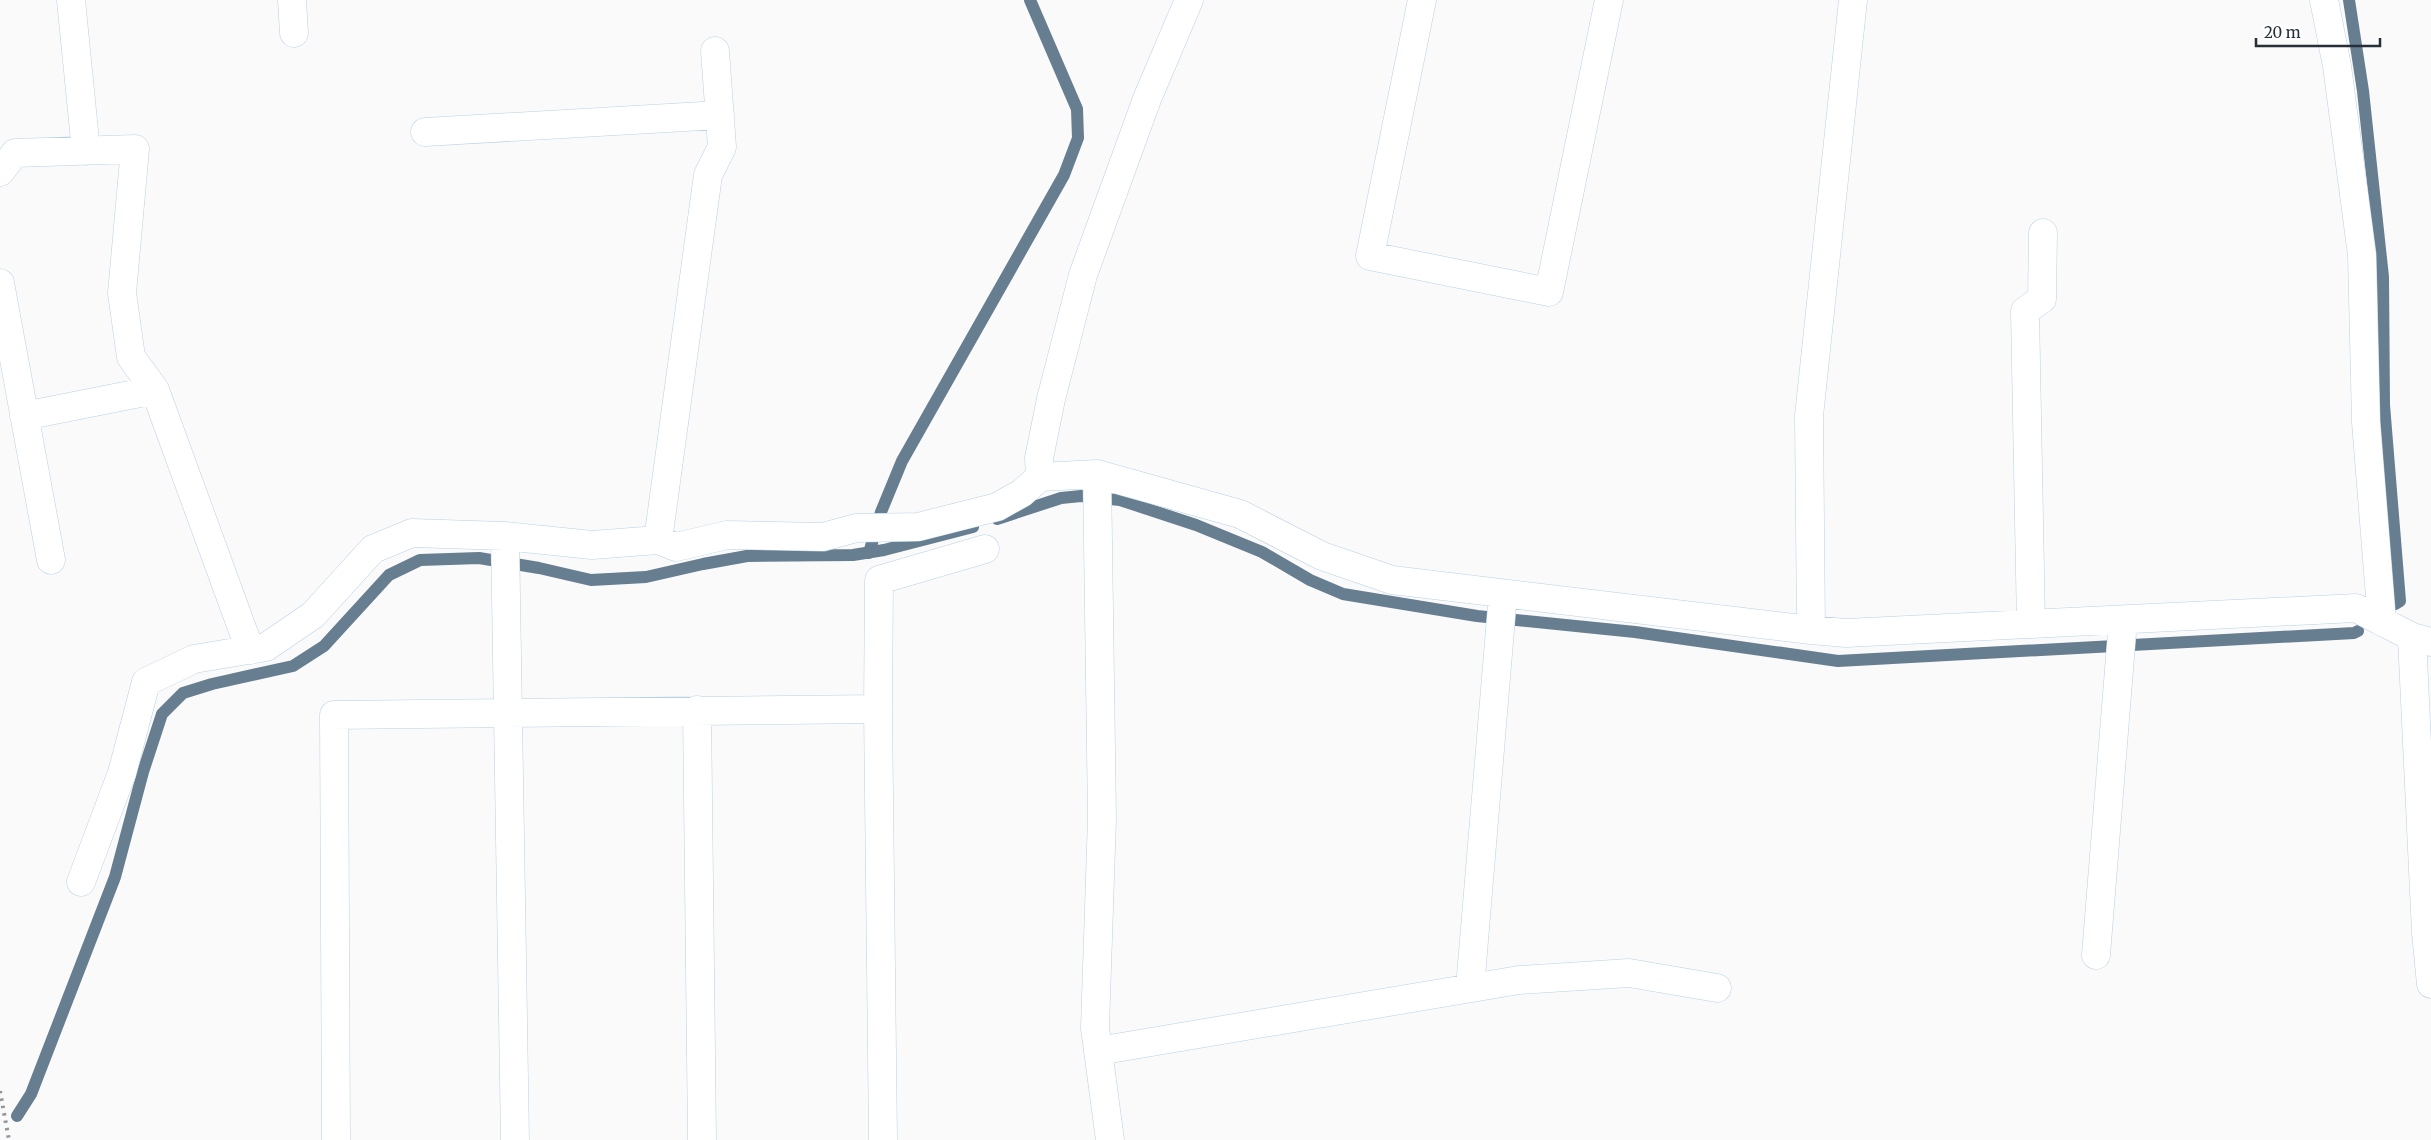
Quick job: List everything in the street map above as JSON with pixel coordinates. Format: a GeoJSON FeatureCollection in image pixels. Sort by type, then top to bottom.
{"type":"FeatureCollection","features":[{"type":"Feature","properties":{"kind":"street"},"geometry":{"type":"LineString","coordinates":[[71,0],[86,151]]}},
{"type":"Feature","properties":{"kind":"street"},"geometry":{"type":"LineString","coordinates":[[292,0],[294,33]]}},
{"type":"Feature","properties":{"kind":"street"},"geometry":{"type":"LineString","coordinates":[[81,882],[122,773],[146,682],[194,660],[266,647],[313,615],[373,549],[412,533],[505,543],[592,545],[658,540],[676,547],[727,535],[823,537],[856,528],[918,527],[997,506],[1022,494],[1040,477],[1039,458],[1051,399],[1083,275],[1147,99],[1189,0]]}},
{"type":"Feature","properties":{"kind":"street"},"geometry":{"type":"LineString","coordinates":[[1422,0],[1370,256],[1549,292],[1609,0]]}},
{"type":"Feature","properties":{"kind":"street"},"geometry":{"type":"LineString","coordinates":[[1811,630],[1809,416],[1853,0]]}},
{"type":"Feature","properties":{"kind":"street"},"geometry":{"type":"LineString","coordinates":[[2324,0],[2337,66],[2362,255],[2366,422],[2382,622]]}},
{"type":"Feature","properties":{"kind":"street"},"geometry":{"type":"LineString","coordinates":[[658,540],[708,175],[722,147],[715,51]]}},
{"type":"Feature","properties":{"kind":"street"},"geometry":{"type":"LineString","coordinates":[[425,132],[720,115]]}},
{"type":"Feature","properties":{"kind":"street"},"geometry":{"type":"LineString","coordinates":[[0,172],[15,152],[135,150],[122,293],[130,357],[155,390],[250,650]]}},
{"type":"Feature","properties":{"kind":"street"},"geometry":{"type":"LineString","coordinates":[[2031,624],[2025,311],[2042,299],[2042,233]]}},
{"type":"Feature","properties":{"kind":"street"},"geometry":{"type":"LineString","coordinates":[[0,283],[51,560]]}},
{"type":"Feature","properties":{"kind":"street"},"geometry":{"type":"LineString","coordinates":[[24,416],[155,390]]}},
{"type":"Feature","properties":{"kind":"street"},"geometry":{"type":"LineString","coordinates":[[1040,477],[1240,514],[1322,556],[1392,580],[1502,611],[1846,632],[2031,624],[2121,635],[2356,608],[2382,622],[2422,639],[2426,933],[2431,984]]}},
{"type":"Feature","properties":{"kind":"street"},"geometry":{"type":"LineString","coordinates":[[1097,489],[1102,818],[1095,1028],[1110,1140]]}},
{"type":"Feature","properties":{"kind":"street"},"geometry":{"type":"LineString","coordinates":[[505,543],[515,1140]]}},
{"type":"Feature","properties":{"kind":"street"},"geometry":{"type":"LineString","coordinates":[[883,1140],[878,709],[879,580],[985,549]]}},
{"type":"Feature","properties":{"kind":"street"},"geometry":{"type":"LineString","coordinates":[[1470,988],[1502,611]]}},
{"type":"Feature","properties":{"kind":"street"},"geometry":{"type":"LineString","coordinates":[[2096,955],[2121,635]]}},
{"type":"Feature","properties":{"kind":"street"},"geometry":{"type":"LineString","coordinates":[[336,1140],[334,714],[878,709]]}},
{"type":"Feature","properties":{"kind":"street"},"geometry":{"type":"LineString","coordinates":[[697,710],[702,1140]]}},
{"type":"Feature","properties":{"kind":"street"},"geometry":{"type":"LineString","coordinates":[[1098,1050],[1519,980],[1629,973],[1717,988]]}},
{"type":"Feature","properties":{"kind":"waterway"},"geometry":{"type":"LineString","coordinates":[[869,553],[881,512],[902,461],[1064,175],[1078,138],[1077,109],[1030,0]]}},
{"type":"Feature","properties":{"kind":"waterway"},"geometry":{"type":"LineString","coordinates":[[2349,0],[2363,91],[2383,277],[2384,405],[2400,601],[2395,604]]}},
{"type":"Feature","properties":{"kind":"waterway"},"geometry":{"type":"LineString","coordinates":[[997,519],[1061,498],[1081,496],[1120,500],[1196,525],[1262,552],[1310,580],[1343,594],[1477,616],[1635,632],[1838,661],[2354,633],[2358,631]]}},
{"type":"Feature","properties":{"kind":"waterway"},"geometry":{"type":"LineString","coordinates":[[17,1116],[31,1094],[115,877],[143,772],[162,714],[183,693],[212,684],[293,666],[324,646],[389,575],[420,560],[479,558],[539,568],[591,580],[646,577],[747,556],[853,555],[884,550],[973,527]]}},
{"type":"Feature","properties":{"kind":"railway"},"geometry":{"type":"LineString","coordinates":[[0,1091],[9,1140]]}}]}
